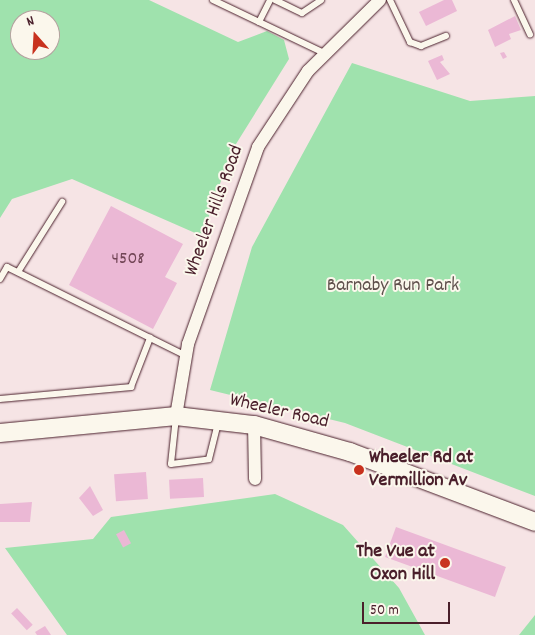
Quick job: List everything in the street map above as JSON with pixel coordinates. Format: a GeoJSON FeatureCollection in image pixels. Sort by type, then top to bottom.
{"type":"FeatureCollection","features":[{"type":"Feature","properties":{"kind":"main road","name":"Wheeler Road"},"geometry":{"type":"LineString","coordinates":[[0,433],[176,416],[254,425],[350,452],[535,522]]}},
{"type":"Feature","properties":{"kind":"street","name":"Wheeler Hills Road"},"geometry":{"type":"LineString","coordinates":[[176,416],[186,356],[248,168],[287,98],[324,53],[380,0]]}},
{"type":"Feature","properties":{"kind":"street"},"geometry":{"type":"LineString","coordinates":[[254,425],[254,479]]}},
{"type":"Feature","properties":{"kind":"lane"},"geometry":{"type":"LineString","coordinates":[[213,0],[324,53]]}},
{"type":"Feature","properties":{"kind":"lane"},"geometry":{"type":"LineString","coordinates":[[259,22],[270,0]]}},
{"type":"Feature","properties":{"kind":"lane"},"geometry":{"type":"LineString","coordinates":[[275,0],[302,13],[321,0]]}},
{"type":"Feature","properties":{"kind":"lane"},"geometry":{"type":"LineString","coordinates":[[390,0],[410,42],[421,46],[446,36]]}},
{"type":"Feature","properties":{"kind":"lane"},"geometry":{"type":"LineString","coordinates":[[514,0],[530,36]]}},
{"type":"Feature","properties":{"kind":"lane"},"geometry":{"type":"LineString","coordinates":[[18,272],[62,202]]}},
{"type":"Feature","properties":{"kind":"lane"},"geometry":{"type":"LineString","coordinates":[[0,279],[7,267],[186,356]]}},
{"type":"Feature","properties":{"kind":"lane"},"geometry":{"type":"LineString","coordinates":[[0,399],[131,387],[150,338]]}},
{"type":"Feature","properties":{"kind":"lane"},"geometry":{"type":"LineString","coordinates":[[176,416],[171,464],[208,459],[219,420]]}},
{"type":"Feature","properties":{"kind":"green space"},"geometry":{"type":"Polygon","coordinates":[[[0,0],[149,0],[238,42],[267,31],[284,40],[289,59],[231,152],[202,236],[72,179],[12,199],[0,218],[0,0]]]}},
{"type":"Feature","properties":{"kind":"green space","name":"Barnaby Run Park"},"geometry":{"type":"Polygon","coordinates":[[[352,63],[470,101],[535,96],[535,496],[345,423],[210,390],[252,247],[352,63]]]}},
{"type":"Feature","properties":{"kind":"green space"},"geometry":{"type":"Polygon","coordinates":[[[275,494],[343,525],[399,588],[425,635],[67,635],[5,548],[93,539],[111,517],[275,494]]]}},
{"type":"Feature","properties":{"kind":"green space"},"geometry":{"type":"Polygon","coordinates":[[[535,615],[535,635],[519,635],[535,615]]]}},
{"type":"Feature","properties":{"kind":"building"},"geometry":{"type":"Polygon","coordinates":[[[444,0],[452,0],[457,11],[426,26],[419,12],[444,0]]]}},
{"type":"Feature","properties":{"kind":"building"},"geometry":{"type":"Polygon","coordinates":[[[515,16],[521,30],[509,34],[511,39],[495,47],[488,30],[515,16]]]}},
{"type":"Feature","properties":{"kind":"building"},"geometry":{"type":"Polygon","coordinates":[[[504,52],[507,57],[503,59],[500,53],[504,52]]]}},
{"type":"Feature","properties":{"kind":"building"},"geometry":{"type":"Polygon","coordinates":[[[442,55],[444,60],[440,62],[450,74],[437,80],[428,61],[442,55]]]}},
{"type":"Feature","properties":{"kind":"building"},"geometry":{"type":"Polygon","coordinates":[[[111,206],[183,244],[165,277],[177,283],[153,329],[69,285],[111,206]]]}},
{"type":"Feature","properties":{"kind":"building"},"geometry":{"type":"Polygon","coordinates":[[[146,472],[148,499],[116,501],[114,474],[146,472]]]}},
{"type":"Feature","properties":{"kind":"building"},"geometry":{"type":"Polygon","coordinates":[[[203,478],[204,497],[170,499],[169,480],[203,478]]]}},
{"type":"Feature","properties":{"kind":"building"},"geometry":{"type":"Polygon","coordinates":[[[90,486],[103,510],[93,516],[79,498],[90,486]]]}},
{"type":"Feature","properties":{"kind":"building"},"geometry":{"type":"Polygon","coordinates":[[[32,502],[30,522],[0,522],[0,504],[32,502]]]}},
{"type":"Feature","properties":{"kind":"building","name":"The Vue at Oxon Hill"},"geometry":{"type":"Polygon","coordinates":[[[396,527],[506,567],[495,597],[385,557],[396,527]]]}},
{"type":"Feature","properties":{"kind":"building"},"geometry":{"type":"Polygon","coordinates":[[[124,530],[131,543],[123,547],[116,534],[124,530]]]}},
{"type":"Feature","properties":{"kind":"building"},"geometry":{"type":"Polygon","coordinates":[[[17,608],[33,625],[27,630],[11,613],[17,608]]]}},
{"type":"Feature","properties":{"kind":"building"},"geometry":{"type":"Polygon","coordinates":[[[45,626],[51,635],[37,635],[35,632],[45,626]]]}},
{"type":"Feature","properties":{"kind":"place","name":"Wheeler Rd at Vermillion Av"},"geometry":{"type":"Point","coordinates":[359,470]}},
{"type":"Feature","properties":{"kind":"place","name":"The Vue at Oxon Hill"},"geometry":{"type":"Point","coordinates":[445,563]}}]}
